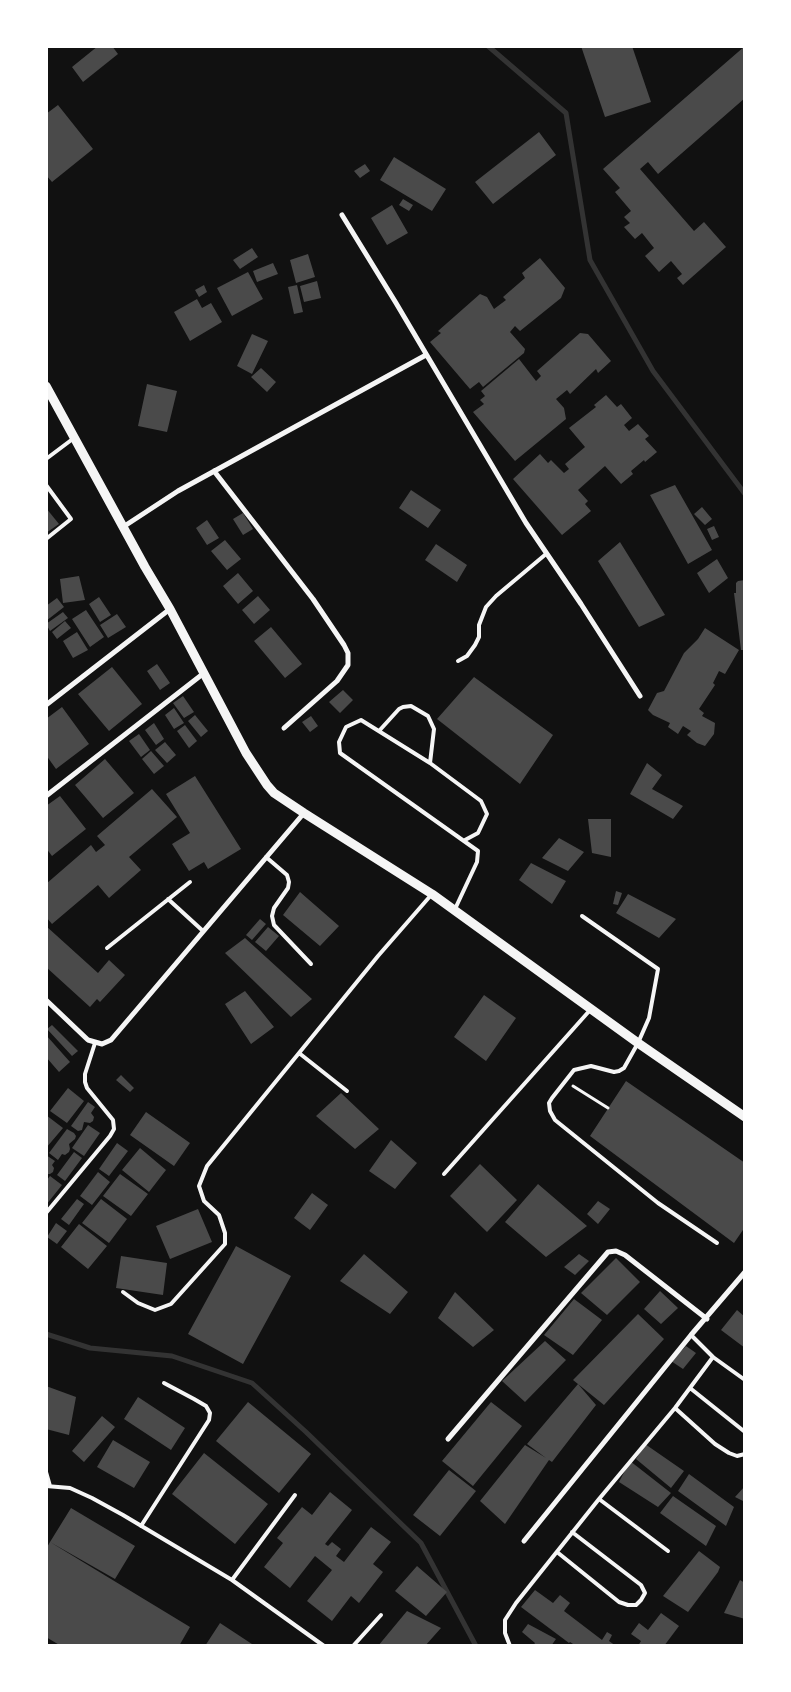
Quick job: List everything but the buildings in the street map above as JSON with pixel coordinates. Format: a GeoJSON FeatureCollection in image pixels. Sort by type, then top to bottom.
{"type":"FeatureCollection","features":[{"type":"Feature","properties":{"kind":"street"},"geometry":{"type":"LineString","coordinates":[[342,215],[396,302],[526,523],[640,696]]}},
{"type":"Feature","properties":{"kind":"street"},"geometry":{"type":"LineString","coordinates":[[123,527],[178,491],[426,355]]}},
{"type":"Feature","properties":{"kind":"street"},"geometry":{"type":"LineString","coordinates":[[46,386],[170,609],[246,754],[274,793],[432,894],[638,1043],[745,1117]]}},
{"type":"Feature","properties":{"kind":"street"},"geometry":{"type":"LineString","coordinates":[[214,471],[313,599],[344,644],[349,656],[345,669],[337,681],[284,728]]}},
{"type":"Feature","properties":{"kind":"street"},"geometry":{"type":"LineString","coordinates":[[46,705],[170,609]]}},
{"type":"Feature","properties":{"kind":"street"},"geometry":{"type":"LineString","coordinates":[[46,796],[204,673]]}},
{"type":"Feature","properties":{"kind":"street"},"geometry":{"type":"LineString","coordinates":[[46,1000],[88,1040],[102,1044],[111,1040],[304,813]]}},
{"type":"Feature","properties":{"kind":"street"},"geometry":{"type":"LineString","coordinates":[[448,1439],[608,1252],[616,1251],[625,1255],[707,1319]]}},
{"type":"Feature","properties":{"kind":"street"},"geometry":{"type":"LineString","coordinates":[[524,1541],[691,1335],[707,1319],[745,1272]]}},
{"type":"Feature","properties":{"kind":"lane"},"geometry":{"type":"LineString","coordinates":[[46,459],[74,438]]}},
{"type":"Feature","properties":{"kind":"lane"},"geometry":{"type":"LineString","coordinates":[[46,485],[71,518],[46,539]]}},
{"type":"Feature","properties":{"kind":"lane"},"geometry":{"type":"LineString","coordinates":[[458,661],[467,656],[475,645],[479,637],[479,625],[486,607],[496,596],[546,554]]}},
{"type":"Feature","properties":{"kind":"lane"},"geometry":{"type":"LineString","coordinates":[[380,731],[399,709],[403,707],[411,706],[428,716],[434,729],[430,763]]}},
{"type":"Feature","properties":{"kind":"lane"},"geometry":{"type":"LineString","coordinates":[[454,910],[477,862],[478,851],[465,840],[340,754],[339,742],[346,727],[361,720],[430,763],[481,801],[487,814],[478,833],[465,840]]}},
{"type":"Feature","properties":{"kind":"lane"},"geometry":{"type":"LineString","coordinates":[[266,857],[287,875],[289,882],[288,888],[274,908],[272,916],[274,925],[310,964]]}},
{"type":"Feature","properties":{"kind":"lane"},"geometry":{"type":"LineString","coordinates":[[107,948],[190,882]]}},
{"type":"Feature","properties":{"kind":"lane"},"geometry":{"type":"LineString","coordinates":[[123,1292],[138,1303],[155,1310],[172,1304],[224,1244],[225,1233],[219,1215],[204,1200],[199,1186],[208,1166],[378,956],[432,894]]}},
{"type":"Feature","properties":{"kind":"lane"},"geometry":{"type":"LineString","coordinates":[[168,899],[203,931]]}},
{"type":"Feature","properties":{"kind":"lane"},"geometry":{"type":"LineString","coordinates":[[582,916],[658,969],[651,1009],[638,1043],[624,1068],[614,1072],[591,1066],[574,1070],[549,1103],[550,1111],[555,1120],[658,1202],[718,1243]]}},
{"type":"Feature","properties":{"kind":"lane"},"geometry":{"type":"LineString","coordinates":[[444,1174],[591,1009]]}},
{"type":"Feature","properties":{"kind":"lane"},"geometry":{"type":"LineString","coordinates":[[46,1213],[114,1129],[113,1120],[87,1088],[85,1082],[85,1074],[96,1043]]}},
{"type":"Feature","properties":{"kind":"lane"},"geometry":{"type":"LineString","coordinates":[[299,1053],[347,1091]]}},
{"type":"Feature","properties":{"kind":"lane"},"geometry":{"type":"LineString","coordinates":[[691,1335],[713,1357],[745,1380]]}},
{"type":"Feature","properties":{"kind":"lane"},"geometry":{"type":"LineString","coordinates":[[510,1646],[505,1633],[505,1620],[530,1585],[598,1499],[675,1408],[713,1357]]}},
{"type":"Feature","properties":{"kind":"lane"},"geometry":{"type":"LineString","coordinates":[[140,1526],[209,1420],[210,1413],[206,1406],[164,1383]]}},
{"type":"Feature","properties":{"kind":"lane"},"geometry":{"type":"LineString","coordinates":[[690,1388],[745,1432]]}},
{"type":"Feature","properties":{"kind":"lane"},"geometry":{"type":"LineString","coordinates":[[675,1408],[722,1448],[737,1456],[745,1454]]}},
{"type":"Feature","properties":{"kind":"lane"},"geometry":{"type":"LineString","coordinates":[[46,1472],[48,1486],[70,1488],[92,1498],[232,1580],[324,1646]]}},
{"type":"Feature","properties":{"kind":"lane"},"geometry":{"type":"LineString","coordinates":[[232,1580],[295,1495]]}},
{"type":"Feature","properties":{"kind":"lane"},"geometry":{"type":"LineString","coordinates":[[598,1499],[668,1551]]}},
{"type":"Feature","properties":{"kind":"lane"},"geometry":{"type":"LineString","coordinates":[[557,1552],[619,1602],[636,1605],[642,1600],[645,1593],[640,1585],[572,1532]]}},
{"type":"Feature","properties":{"kind":"lane"},"geometry":{"type":"LineString","coordinates":[[353,1646],[381,1615]]}},
{"type":"Feature","properties":{"kind":"path"},"geometry":{"type":"LineString","coordinates":[[565,1082],[608,1108]]}},
{"type":"Feature","properties":{"kind":"waterway"},"geometry":{"type":"LineString","coordinates":[[488,46],[566,113],[590,260],[653,371],[745,494]]}},
{"type":"Feature","properties":{"kind":"waterway"},"geometry":{"type":"LineString","coordinates":[[46,1334],[90,1348],[172,1356],[252,1383],[306,1432],[421,1543],[476,1646]]}}]}
